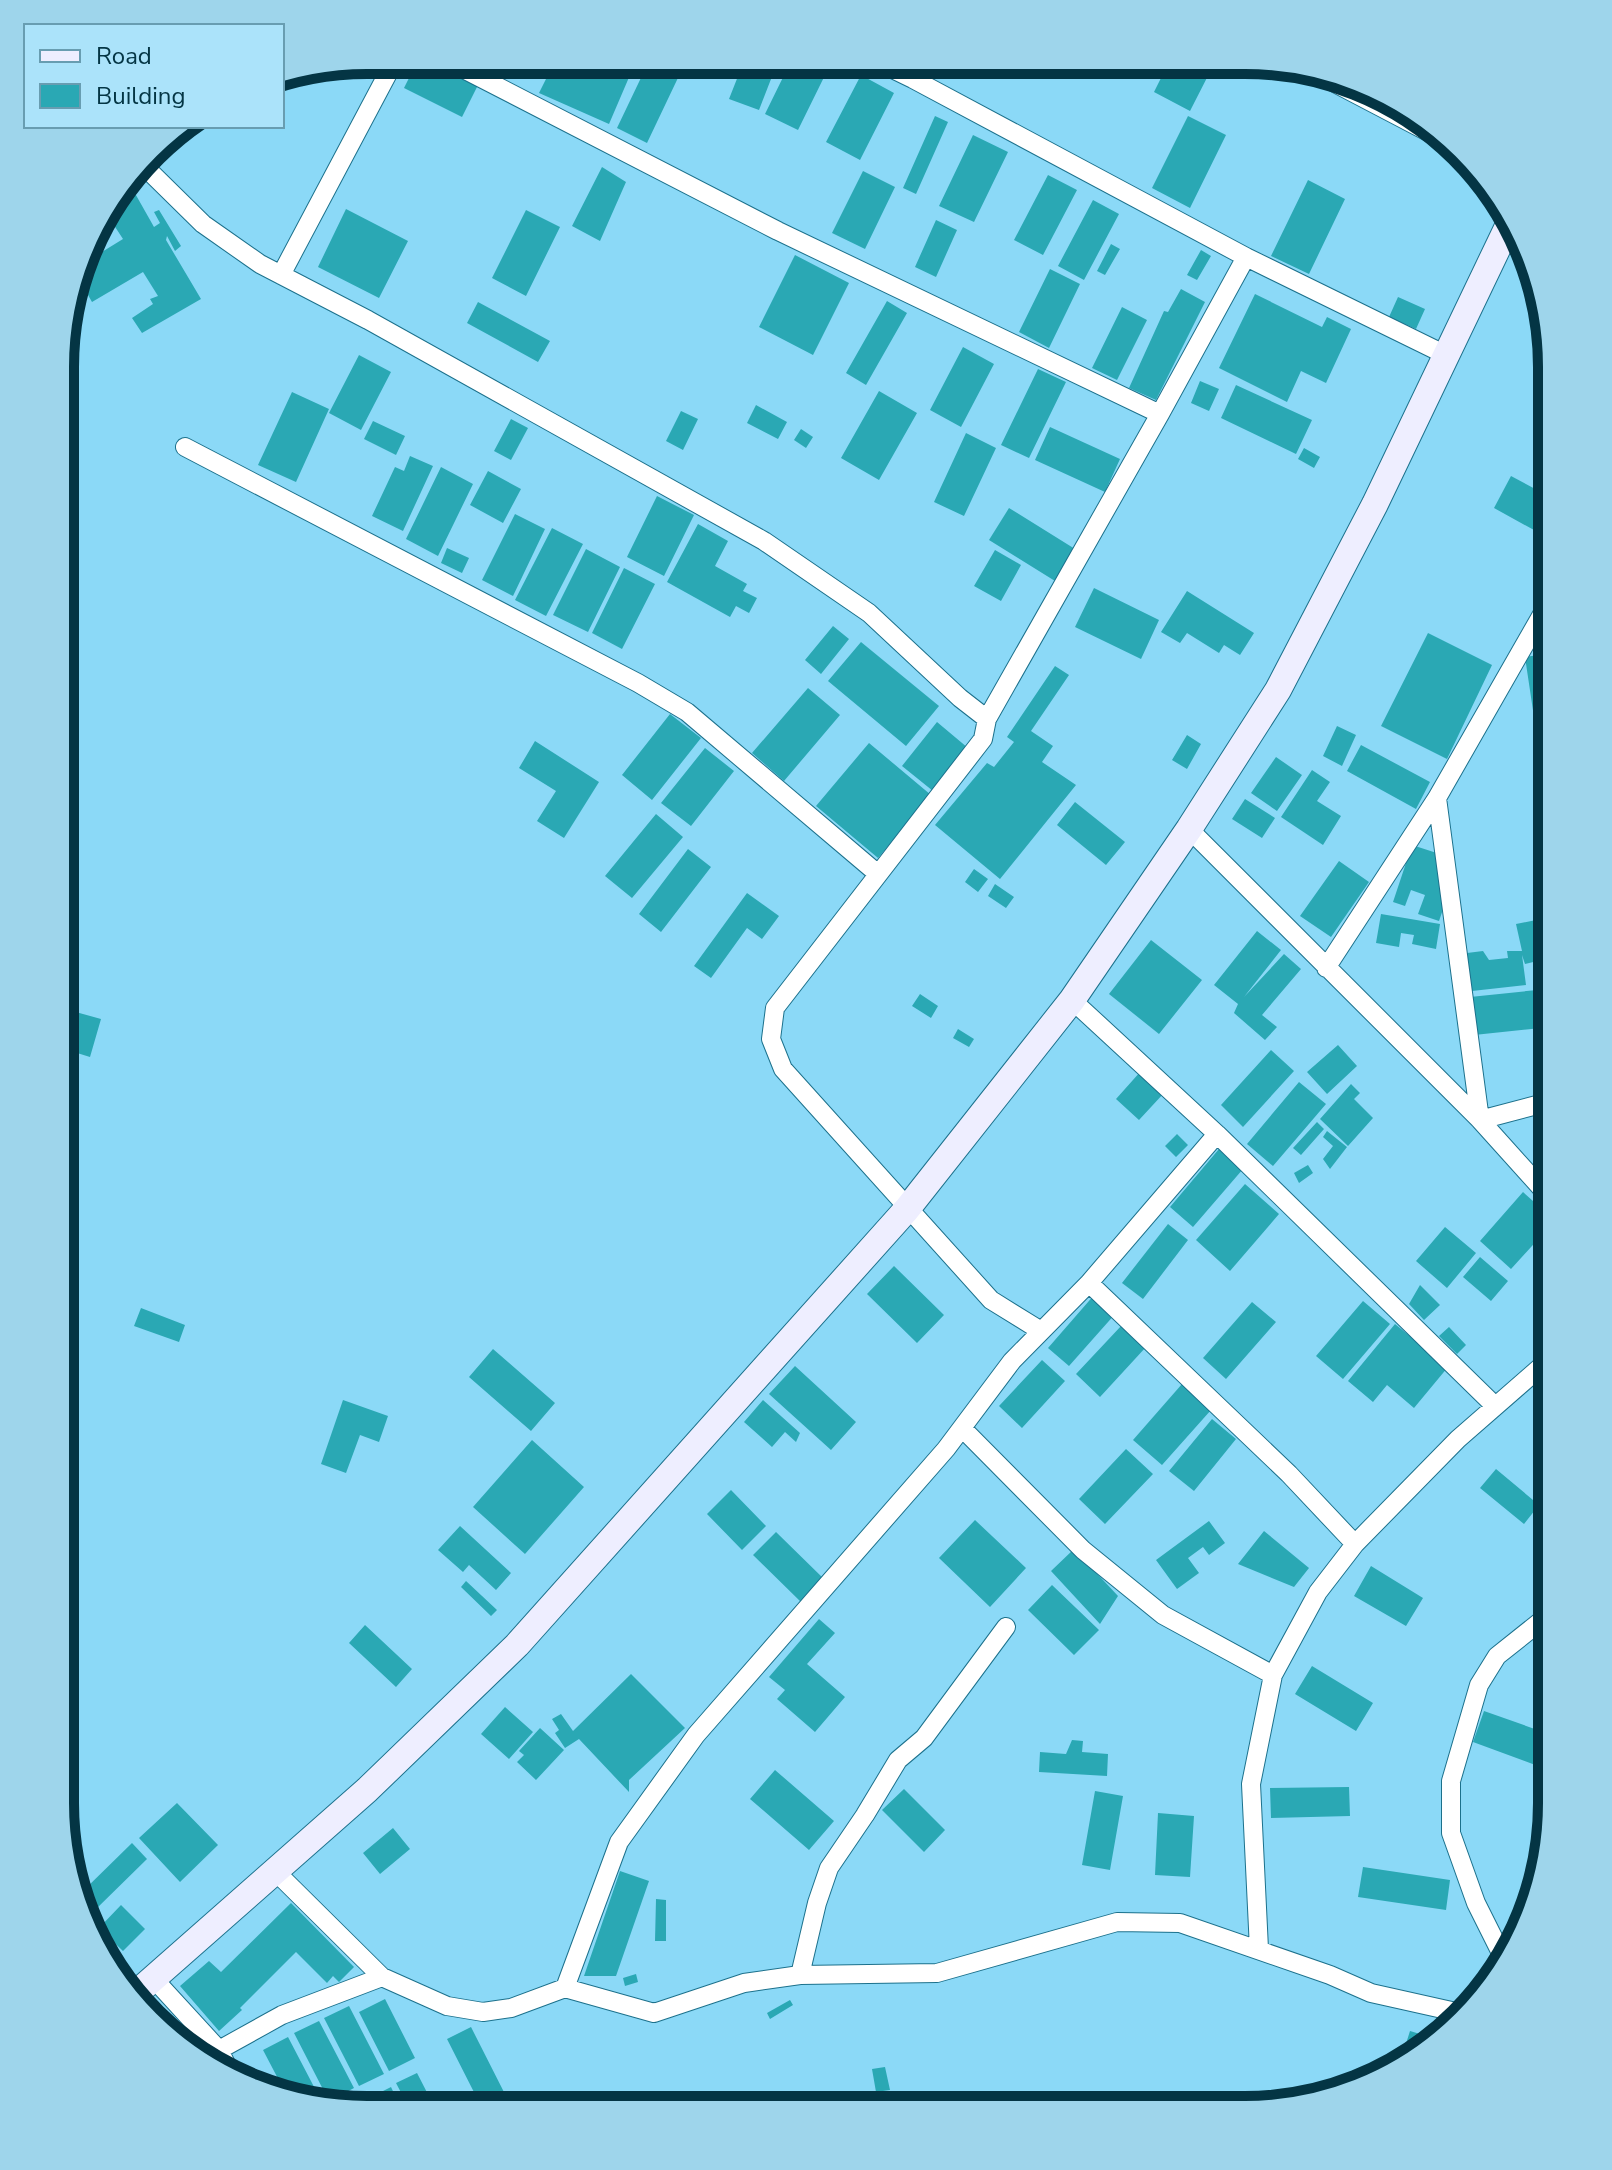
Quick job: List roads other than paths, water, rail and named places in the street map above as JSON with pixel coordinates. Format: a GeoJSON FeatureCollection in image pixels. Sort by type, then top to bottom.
{"type":"FeatureCollection","features":[{"type":"Feature","properties":{"kind":"main road"},"geometry":{"type":"LineString","coordinates":[[141,1989],[389,1769],[517,1645],[907,1209],[1072,1000],[1189,829],[1278,690],[1375,504],[1505,232]]}},
{"type":"Feature","properties":{"kind":"street"},"geometry":{"type":"LineString","coordinates":[[281,275],[388,74]]}},
{"type":"Feature","properties":{"kind":"street"},"geometry":{"type":"LineString","coordinates":[[473,74],[778,231],[1160,414]]}},
{"type":"Feature","properties":{"kind":"street"},"geometry":{"type":"LineString","coordinates":[[903,74],[1246,257],[1446,355]]}},
{"type":"Feature","properties":{"kind":"street"},"geometry":{"type":"LineString","coordinates":[[913,79],[916,74]]}},
{"type":"Feature","properties":{"kind":"street"},"geometry":{"type":"LineString","coordinates":[[149,171],[203,224],[281,275],[368,320],[764,541],[869,613],[960,698],[987,719]]}},
{"type":"Feature","properties":{"kind":"street"},"geometry":{"type":"LineString","coordinates":[[1041,1331],[991,1300],[783,1069],[771,1039],[775,1008],[983,739],[987,719],[1246,257]]}},
{"type":"Feature","properties":{"kind":"street"},"geometry":{"type":"LineString","coordinates":[[185,447],[638,683],[687,712],[878,874]]}},
{"type":"Feature","properties":{"kind":"street"},"geometry":{"type":"LineString","coordinates":[[1326,968],[1437,798],[1538,621]]}},
{"type":"Feature","properties":{"kind":"street"},"geometry":{"type":"LineString","coordinates":[[1437,798],[1480,1120]]}},
{"type":"Feature","properties":{"kind":"street"},"geometry":{"type":"LineString","coordinates":[[1189,829],[1480,1120],[1538,1184]]}},
{"type":"Feature","properties":{"kind":"street"},"geometry":{"type":"LineString","coordinates":[[1072,1000],[1217,1134],[1494,1405]]}},
{"type":"Feature","properties":{"kind":"street"},"geometry":{"type":"LineString","coordinates":[[1480,1120],[1538,1105]]}},
{"type":"Feature","properties":{"kind":"street"},"geometry":{"type":"LineString","coordinates":[[565,1988],[619,1842],[696,1735],[962,1428],[1012,1361],[1089,1283],[1217,1134]]}},
{"type":"Feature","properties":{"kind":"street"},"geometry":{"type":"LineString","coordinates":[[1089,1283],[1289,1474],[1355,1544]]}},
{"type":"Feature","properties":{"kind":"street"},"geometry":{"type":"LineString","coordinates":[[1259,1949],[1251,1784],[1273,1675],[1318,1592],[1355,1544],[1494,1405],[1538,1369]]}},
{"type":"Feature","properties":{"kind":"street"},"geometry":{"type":"LineString","coordinates":[[962,1428],[1083,1550],[1163,1615],[1273,1675]]}},
{"type":"Feature","properties":{"kind":"street"},"geometry":{"type":"LineString","coordinates":[[1499,1950],[1476,1903],[1451,1833],[1451,1781],[1479,1685],[1497,1656],[1538,1623]]}},
{"type":"Feature","properties":{"kind":"street"},"geometry":{"type":"LineString","coordinates":[[800,1975],[817,1903],[829,1868],[898,1760],[924,1738],[1006,1627]]}},
{"type":"Feature","properties":{"kind":"street"},"geometry":{"type":"LineString","coordinates":[[275,1871],[382,1977],[447,2006],[483,2012],[511,2008],[565,1988],[654,2013],[744,1983],[800,1975],[937,1973],[1117,1922],[1180,1923],[1259,1949],[1371,1993],[1451,2011]]}},
{"type":"Feature","properties":{"kind":"street"},"geometry":{"type":"LineString","coordinates":[[219,2050],[282,2015],[382,1977]]}},
{"type":"Feature","properties":{"kind":"street"},"geometry":{"type":"LineString","coordinates":[[153,1978],[219,2050],[223,2059]]}}]}
